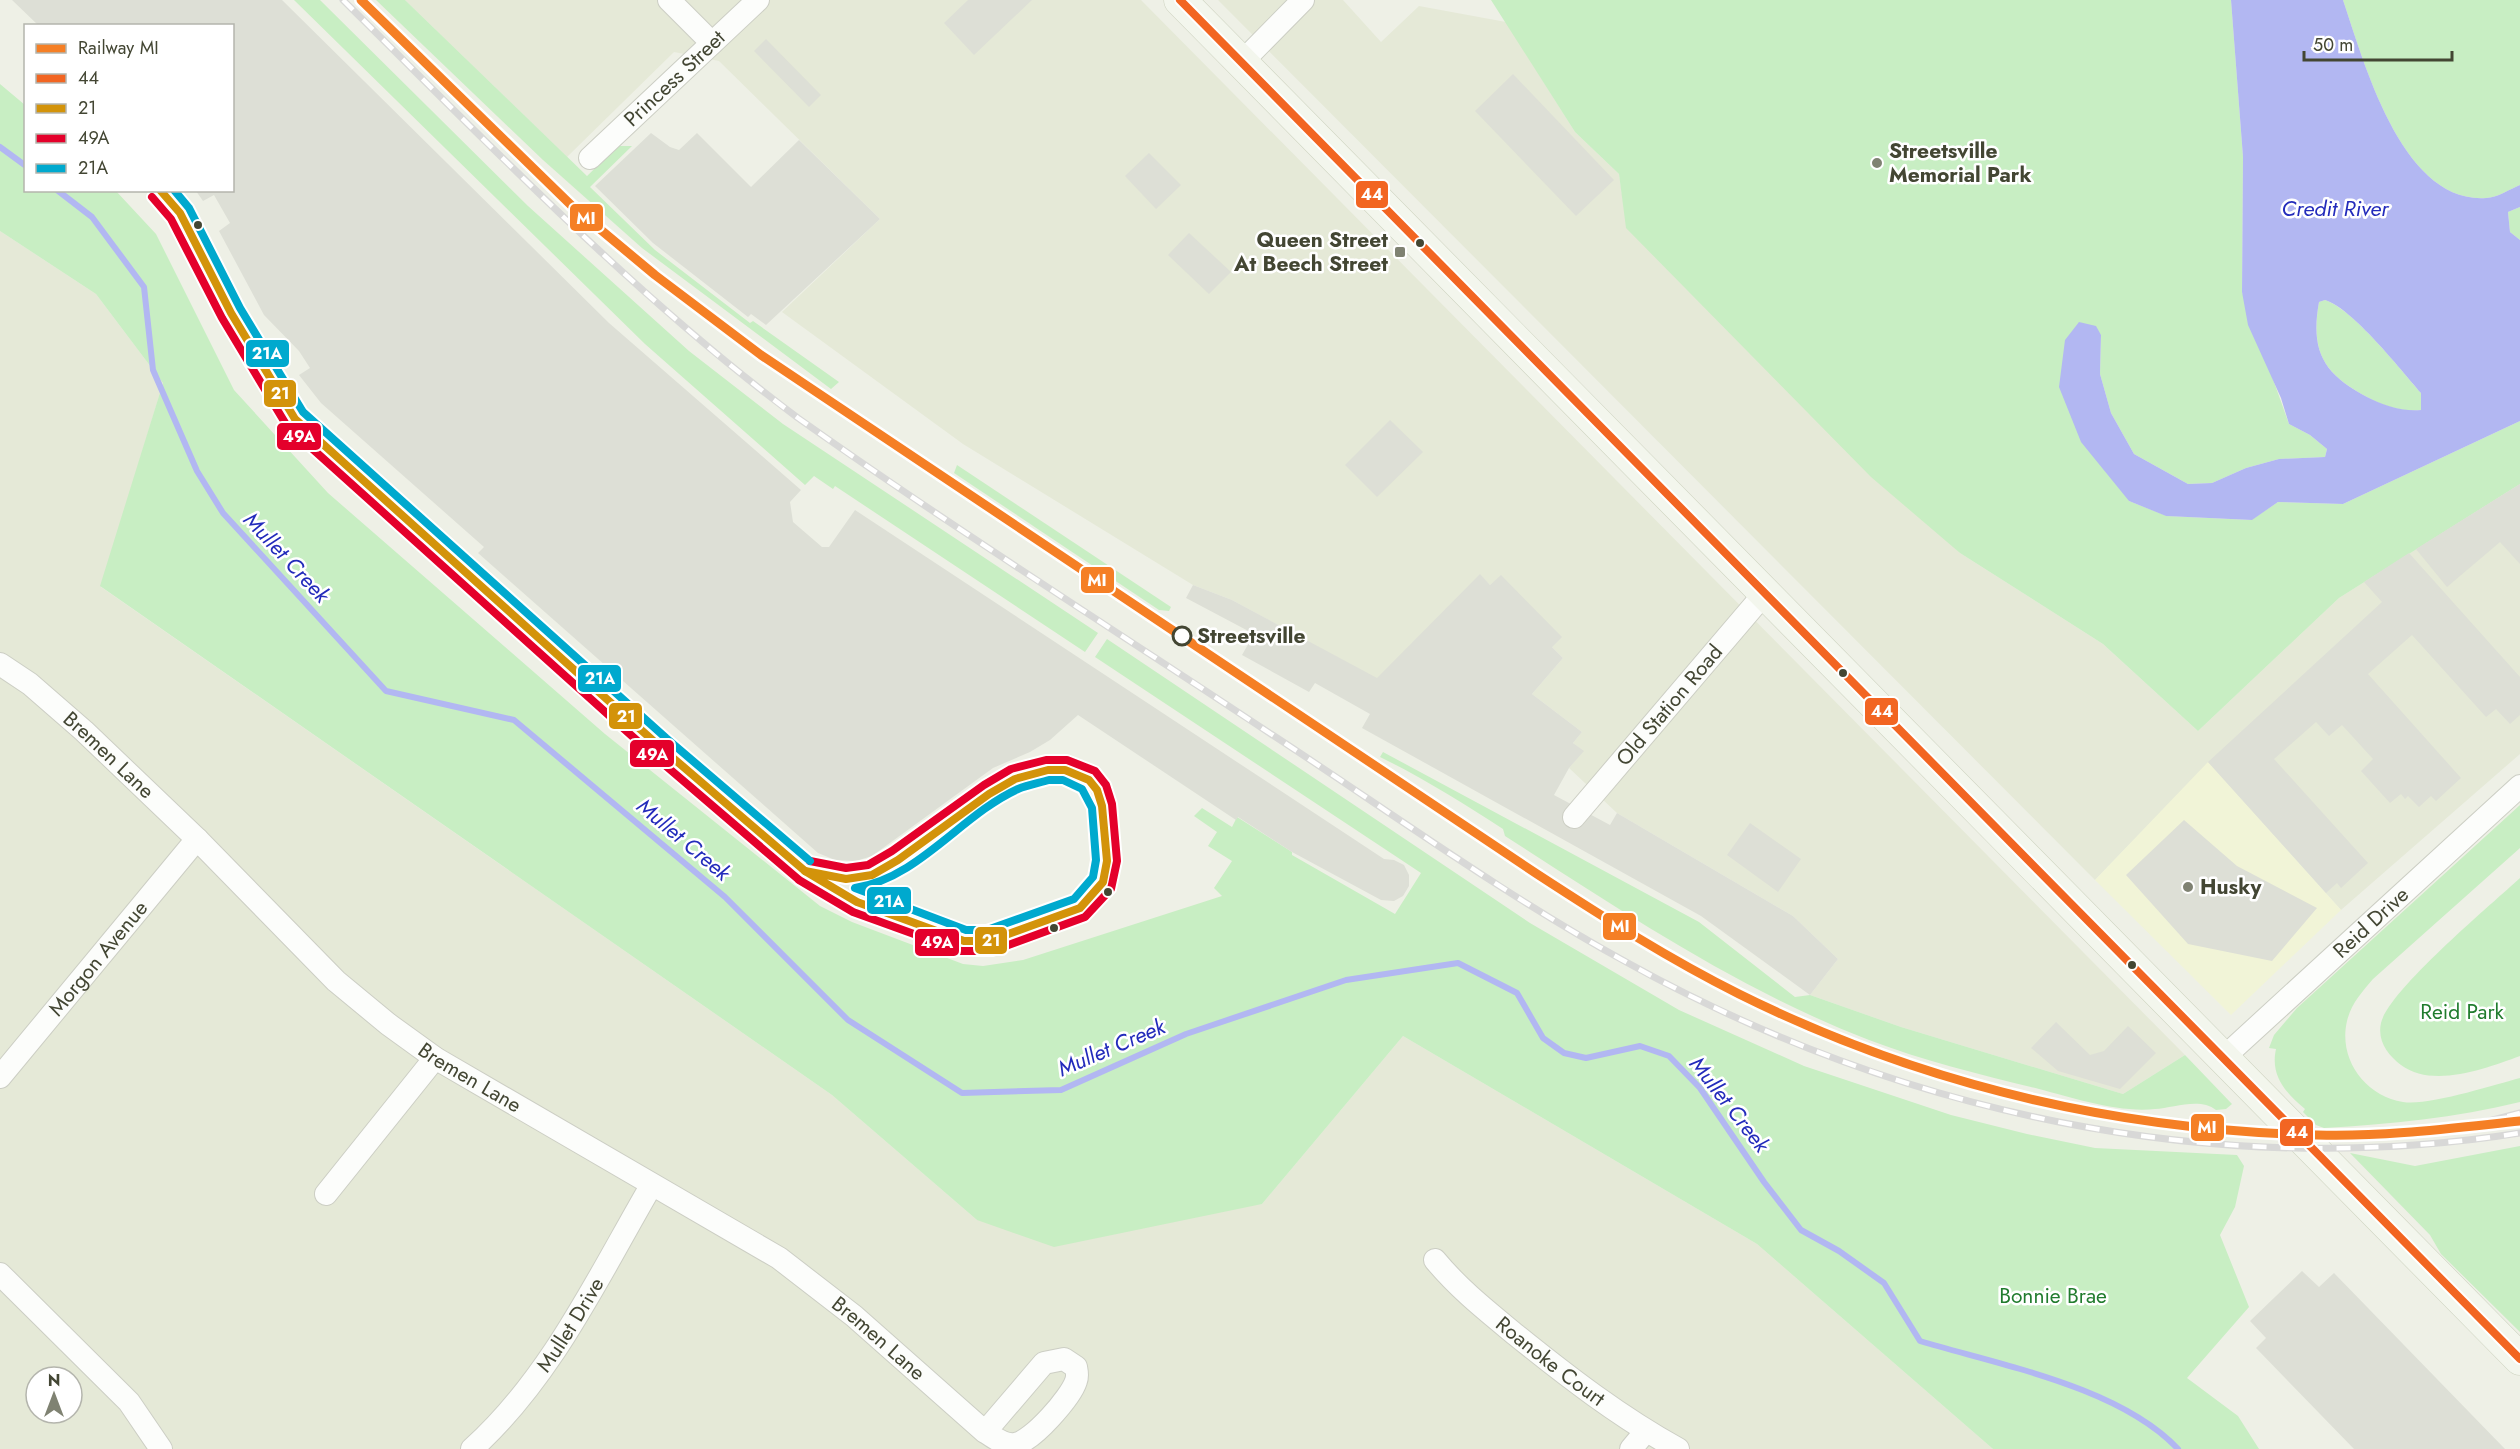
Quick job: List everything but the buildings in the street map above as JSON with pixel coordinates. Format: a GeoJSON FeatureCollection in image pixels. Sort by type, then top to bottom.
{"type":"FeatureCollection","features":[{"type":"Feature","properties":{"kind":"main road"},"geometry":{"type":"LineString","coordinates":[[1180,0],[2520,1359]]}},
{"type":"Feature","properties":{"kind":"street"},"geometry":{"type":"LineString","coordinates":[[669,0],[712,44]]}},
{"type":"Feature","properties":{"kind":"street","name":"Princess Street"},"geometry":{"type":"LineString","coordinates":[[590,158],[758,0]]}},
{"type":"Feature","properties":{"kind":"street"},"geometry":{"type":"LineString","coordinates":[[1242,62],[1303,0]]}},
{"type":"Feature","properties":{"kind":"street","name":"Old Station Road"},"geometry":{"type":"LineString","coordinates":[[1574,817],[1764,594]]}},
{"type":"Feature","properties":{"kind":"street","name":"Bremen Lane"},"geometry":{"type":"LineString","coordinates":[[0,664],[30,684],[84,731],[197,839],[336,981],[388,1024],[435,1058],[651,1186],[740,1234],[816,1285],[985,1432]]}},
{"type":"Feature","properties":{"kind":"street","name":"Reid Drive"},"geometry":{"type":"LineString","coordinates":[[2222,1059],[2520,786]]}},
{"type":"Feature","properties":{"kind":"street","name":"Morgon Avenue"},"geometry":{"type":"LineString","coordinates":[[0,1077],[197,839]]}},
{"type":"Feature","properties":{"kind":"street"},"geometry":{"type":"LineString","coordinates":[[326,1194],[435,1058]]}},
{"type":"Feature","properties":{"kind":"street","name":"Mullet Drive"},"geometry":{"type":"LineString","coordinates":[[472,1449],[497,1426],[522,1397],[552,1355],[651,1186]]}},
{"type":"Feature","properties":{"kind":"street","name":"Roanoke Court"},"geometry":{"type":"LineString","coordinates":[[1435,1260],[1458,1286],[1567,1377],[1646,1431],[1678,1449]]}},
{"type":"Feature","properties":{"kind":"street"},"geometry":{"type":"LineString","coordinates":[[0,1274],[129,1402],[161,1449]]}},
{"type":"Feature","properties":{"kind":"street"},"geometry":{"type":"LineString","coordinates":[[1631,1449],[1646,1431]]}},
{"type":"Feature","properties":{"kind":"shaded area"},"geometry":{"type":"Polygon","coordinates":[[[12,0],[282,0],[609,323],[801,490],[790,502],[793,522],[822,547],[829,547],[855,510],[1384,859],[1394,860],[1404,865],[1409,875],[1409,886],[1403,896],[1394,901],[1381,900],[1292,852],[1238,817],[1236,820],[1078,715],[1050,740],[1030,752],[993,768],[872,856],[856,861],[835,860],[818,853],[478,553],[484,547],[321,403],[299,375],[310,368],[299,351],[264,315],[219,231],[230,223],[214,195],[203,201],[197,192],[234,192],[234,24],[37,24],[12,0]]]}},
{"type":"Feature","properties":{"kind":"shaded area"},"geometry":{"type":"Polygon","coordinates":[[[405,0],[1141,0],[2185,1055],[2123,1094],[1901,1027],[1810,995],[1838,959],[1793,916],[1617,813],[1569,768],[1583,751],[1573,743],[1582,732],[1532,694],[1563,658],[1552,647],[1501,576],[1490,585],[1480,575],[1377,679],[1232,600],[1193,585],[963,444],[782,312],[880,219],[719,61],[674,52],[567,157],[405,0]]]}},
{"type":"Feature","properties":{"kind":"shaded area"},"geometry":{"type":"Polygon","coordinates":[[[968,0],[1032,0],[974,55],[944,23],[968,0]]]}},
{"type":"Feature","properties":{"kind":"shaded area"},"geometry":{"type":"Polygon","coordinates":[[[1218,0],[1343,0],[1381,42],[1419,6],[1506,22],[1575,132],[1619,174],[1627,228],[1960,553],[2103,644],[2198,731],[2339,598],[2520,484],[2520,754],[2341,910],[2208,763],[2095,880],[1218,0]]]}},
{"type":"Feature","properties":{"kind":"shaded area"},"geometry":{"type":"Polygon","coordinates":[[[766,39],[821,95],[809,107],[754,51],[766,39]]]}},
{"type":"Feature","properties":{"kind":"shaded area"},"geometry":{"type":"Polygon","coordinates":[[[1513,74],[1614,180],[1576,216],[1475,111],[1513,74]]]}},
{"type":"Feature","properties":{"kind":"shaded area"},"geometry":{"type":"Polygon","coordinates":[[[651,133],[670,147],[679,150],[697,133],[751,187],[799,140],[880,219],[766,325],[751,314],[748,317],[653,243],[595,186],[651,133]]]}},
{"type":"Feature","properties":{"kind":"shaded area"},"geometry":{"type":"Polygon","coordinates":[[[1149,153],[1181,185],[1156,209],[1125,176],[1149,153]]]}},
{"type":"Feature","properties":{"kind":"shaded area"},"geometry":{"type":"Polygon","coordinates":[[[0,231],[96,294],[163,383],[101,587],[832,1095],[977,1220],[1262,1204],[1403,1036],[1757,1244],[1993,1449],[0,1449],[0,231]]]}},
{"type":"Feature","properties":{"kind":"shaded area"},"geometry":{"type":"Polygon","coordinates":[[[1189,233],[1231,272],[1209,294],[1168,255],[1189,233]]]}},
{"type":"Feature","properties":{"kind":"shaded area"},"geometry":{"type":"Polygon","coordinates":[[[1390,420],[1423,452],[1377,497],[1345,465],[1390,420]]]}},
{"type":"Feature","properties":{"kind":"shaded area"},"geometry":{"type":"Polygon","coordinates":[[[2520,484],[2520,564],[2500,542],[2447,587],[2416,549],[2520,484]]]}},
{"type":"Feature","properties":{"kind":"shaded area"},"geometry":{"type":"Polygon","coordinates":[[[2409,553],[2520,677],[2520,715],[2510,724],[2496,709],[2486,717],[2412,635],[2368,674],[2461,778],[2436,801],[2431,796],[2419,807],[2408,796],[2405,799],[2401,794],[2390,803],[2361,771],[2373,759],[2342,725],[2329,736],[2316,722],[2274,759],[2368,863],[2341,888],[2337,883],[2326,893],[2208,762],[2382,602],[2364,582],[2409,553]]]}},
{"type":"Feature","properties":{"kind":"shaded area"},"geometry":{"type":"Polygon","coordinates":[[[1480,574],[1490,585],[1501,575],[1562,637],[1552,647],[1563,658],[1532,694],[1582,732],[1573,743],[1584,751],[1569,768],[1554,795],[1610,825],[1617,813],[1793,916],[1838,959],[1810,995],[1701,916],[1362,728],[1370,714],[1315,683],[1309,692],[1242,655],[1254,634],[1186,598],[1193,585],[1232,600],[1377,678],[1480,574]]]}},
{"type":"Feature","properties":{"kind":"shaded area"},"geometry":{"type":"Polygon","coordinates":[[[2208,762],[2341,910],[2231,1015],[2095,880],[2208,762]]]}},
{"type":"Feature","properties":{"kind":"shaded area"},"geometry":{"type":"Polygon","coordinates":[[[2184,820],[2237,866],[2317,908],[2272,961],[2188,944],[2126,875],[2184,820]]]}},
{"type":"Feature","properties":{"kind":"shaded area"},"geometry":{"type":"Polygon","coordinates":[[[1750,823],[1801,859],[1778,892],[1727,855],[1750,823]]]}},
{"type":"Feature","properties":{"kind":"shaded area"},"geometry":{"type":"Polygon","coordinates":[[[2056,1022],[2090,1055],[2104,1051],[2128,1026],[2156,1053],[2120,1089],[2058,1071],[2031,1048],[2056,1022]]]}},
{"type":"Feature","properties":{"kind":"shaded area"},"geometry":{"type":"Polygon","coordinates":[[[2302,1271],[2319,1287],[2334,1273],[2505,1449],[2354,1449],[2256,1348],[2266,1338],[2250,1321],[2302,1271]]]}},
{"type":"Feature","properties":{"kind":"green space"},"geometry":{"type":"Polygon","coordinates":[[[294,0],[320,0],[528,206],[689,351],[783,424],[1098,633],[1085,652],[835,486],[833,489],[814,476],[805,485],[645,344],[294,0]]]}},
{"type":"Feature","properties":{"kind":"green space"},"geometry":{"type":"Polygon","coordinates":[[[376,0],[405,0],[587,176],[618,146],[632,146],[590,187],[655,250],[750,323],[753,321],[839,382],[831,389],[642,248],[543,160],[376,0]]]}},
{"type":"Feature","properties":{"kind":"green space"},"geometry":{"type":"Polygon","coordinates":[[[1491,0],[2231,0],[2243,157],[2242,292],[2289,424],[2310,435],[2327,449],[2325,457],[2279,459],[2246,468],[2212,483],[2188,484],[2134,454],[2111,413],[2100,374],[2101,335],[2079,322],[2129,501],[2167,516],[2251,520],[2278,502],[2343,504],[2520,421],[2520,484],[2339,598],[2198,731],[2103,644],[1960,553],[1871,477],[1626,228],[1619,174],[1575,132],[1491,0]]]}},
{"type":"Feature","properties":{"kind":"green space"},"geometry":{"type":"Polygon","coordinates":[[[2343,0],[2520,0],[2520,185],[2499,195],[2486,198],[2457,194],[2431,178],[2409,154],[2391,124],[2362,58],[2343,0]]]}},
{"type":"Feature","properties":{"kind":"green space","name":"Bonnie Brae"},"geometry":{"type":"Polygon","coordinates":[[[0,84],[24,104],[24,192],[117,192],[156,234],[234,390],[328,493],[605,734],[820,906],[852,922],[963,964],[983,966],[1023,960],[1222,896],[1214,888],[1232,861],[1208,846],[1217,832],[1194,816],[1202,808],[1232,827],[1237,817],[1292,852],[1292,855],[1395,914],[1421,873],[1095,657],[1107,639],[1530,923],[1679,1010],[1804,1066],[1951,1115],[2095,1148],[2237,1155],[2244,1166],[2235,1207],[2220,1235],[2249,1307],[2187,1378],[2238,1416],[2259,1449],[1993,1449],[1757,1244],[1403,1036],[1262,1204],[1054,1247],[977,1220],[832,1095],[100,586],[163,383],[96,294],[0,231],[0,84]]]}},
{"type":"Feature","properties":{"kind":"green space"},"geometry":{"type":"Polygon","coordinates":[[[2520,207],[2520,240],[2510,232],[2508,212],[2520,207]]]}},
{"type":"Feature","properties":{"kind":"green space"},"geometry":{"type":"Polygon","coordinates":[[[2325,300],[2349,315],[2389,355],[2421,393],[2421,410],[2393,408],[2380,403],[2352,388],[2331,370],[2319,348],[2317,335],[2319,302],[2325,300]]]}},
{"type":"Feature","properties":{"kind":"green space"},"geometry":{"type":"Polygon","coordinates":[[[957,465],[1171,607],[1169,611],[1159,610],[954,473],[957,465]]]}},
{"type":"Feature","properties":{"kind":"green space"},"geometry":{"type":"Polygon","coordinates":[[[1383,752],[1699,922],[1795,997],[1810,995],[1901,1027],[2123,1094],[2185,1055],[2232,1104],[2226,1109],[2216,1110],[2202,1104],[2141,1110],[2111,1107],[1953,1067],[1869,1040],[1774,998],[1682,947],[1505,836],[1503,829],[1473,810],[1380,757],[1383,752]]]}},
{"type":"Feature","properties":{"kind":"green space"},"geometry":{"type":"Polygon","coordinates":[[[2520,805],[2520,848],[2373,979],[2351,1009],[2345,1035],[2351,1062],[2357,1074],[2366,1084],[2389,1098],[2403,1102],[2428,1101],[2520,1078],[2520,1102],[2423,1120],[2324,1128],[2316,1125],[2281,1083],[2275,1068],[2276,1049],[2269,1048],[2274,1035],[2297,1008],[2520,805]]]}},
{"type":"Feature","properties":{"kind":"green space","name":"Reid Park"},"geometry":{"type":"Polygon","coordinates":[[[2520,878],[2520,1056],[2492,1066],[2444,1076],[2414,1072],[2401,1065],[2392,1057],[2382,1042],[2381,1023],[2388,1009],[2421,970],[2520,878]]]}},
{"type":"Feature","properties":{"kind":"green space"},"geometry":{"type":"Polygon","coordinates":[[[2520,1146],[2520,1332],[2441,1254],[2430,1235],[2350,1153],[2415,1166],[2520,1146]]]}},
{"type":"Feature","properties":{"kind":"water","name":"Credit River"},"geometry":{"type":"Polygon","coordinates":[[[2231,0],[2343,0],[2362,58],[2391,124],[2409,154],[2431,178],[2457,194],[2486,198],[2499,195],[2520,185],[2520,207],[2508,212],[2510,232],[2520,240],[2520,421],[2343,504],[2278,502],[2252,520],[2166,516],[2129,501],[2081,442],[2059,387],[2065,340],[2079,322],[2096,326],[2101,335],[2100,374],[2111,413],[2134,454],[2188,484],[2212,483],[2246,468],[2279,459],[2325,457],[2327,449],[2310,435],[2289,424],[2281,398],[2248,325],[2242,292],[2243,157],[2231,0]],[[2325,300],[2319,302],[2317,319],[2319,348],[2331,370],[2352,388],[2373,400],[2400,409],[2421,410],[2421,393],[2376,341],[2336,306],[2325,300]]]}},
{"type":"Feature","properties":{"kind":"waterway","name":"Mullet Creek"},"geometry":{"type":"LineString","coordinates":[[0,147],[24,165]]}},
{"type":"Feature","properties":{"kind":"waterway","name":"Mullet Creek"},"geometry":{"type":"LineString","coordinates":[[60,192],[92,217],[144,287],[153,370],[197,471],[223,513],[386,691],[514,720],[725,897],[848,1020],[962,1093],[1061,1090],[1186,1034],[1346,980],[1458,963],[1517,993],[1543,1038],[1564,1053],[1586,1058],[1640,1046],[1669,1056],[1700,1088],[1764,1182],[1801,1230],[1839,1251],[1884,1283],[1920,1341],[2021,1369],[2092,1394],[2124,1409],[2154,1428],[2178,1449]]}},
{"type":"Feature","properties":{"kind":"railway"},"geometry":{"type":"LineString","coordinates":[[343,0],[563,217],[678,321],[798,418],[974,539],[1447,852],[1536,909],[1628,963],[1731,1015],[1838,1060],[1948,1095],[2060,1122],[2174,1140],[2289,1148],[2405,1146],[2520,1133]]}},
{"type":"Feature","properties":{"kind":"railway"},"geometry":{"type":"LineString","coordinates":[[2397,1134],[2489,1121],[2520,1113]]}},
{"type":"Feature","properties":{"kind":"rail line","name":"MI"},"geometry":{"type":"LineString","coordinates":[[361,0],[571,205],[655,275],[761,355],[1537,874],[1636,937],[1713,981],[1808,1026],[1877,1053],[1948,1077],[2094,1112],[2167,1124],[2317,1135],[2393,1133],[2520,1121]]}},
{"type":"Feature","properties":{"kind":"transit line","name":"44"},"geometry":{"type":"LineString","coordinates":[[1180,0],[2520,1359]]}},
{"type":"Feature","properties":{"kind":"transit line","name":"21"},"geometry":{"type":"LineString","coordinates":[[162,192],[180,213],[231,313],[295,419],[659,746],[805,871]]}},
{"type":"Feature","properties":{"kind":"transit line","name":"21A"},"geometry":{"type":"LineString","coordinates":[[176,192],[189,208],[240,308],[303,412],[666,738],[810,861]]}},
{"type":"Feature","properties":{"kind":"transit line","name":"49A"},"geometry":{"type":"LineString","coordinates":[[152,197],[171,219],[222,318],[287,426],[652,754],[798,879]]}},
{"type":"Feature","properties":{"kind":"transit line","name":"49A"},"geometry":{"type":"LineString","coordinates":[[799,880],[853,912],[961,951],[992,951],[1085,917],[1111,889],[1117,861],[1112,804],[1106,785],[1095,771],[1067,760],[1046,760],[1011,769],[868,865],[846,868],[810,861]]}},
{"type":"Feature","properties":{"kind":"transit line","name":"21"},"geometry":{"type":"LineString","coordinates":[[1048,770],[1065,770],[1089,780],[1097,790],[1102,806],[1107,861],[1103,882],[1080,908],[989,941],[964,941],[857,902],[805,871],[846,879],[872,875],[898,860],[989,794],[1015,779],[1048,770]]}},
{"type":"Feature","properties":{"kind":"transit line","name":"21A"},"geometry":{"type":"LineString","coordinates":[[1049,780],[1063,780],[1082,789],[1092,808],[1096,860],[1093,877],[1074,899],[987,930],[966,930],[855,888],[878,882],[920,859],[997,800],[1018,789],[1049,780]]}},
{"type":"Feature","properties":{"kind":"place","name":"Streetsville Memorial Park"},"geometry":{"type":"Point","coordinates":[1877,163]}},
{"type":"Feature","properties":{"kind":"place","name":"Queen Street At Beech Street"},"geometry":{"type":"Point","coordinates":[1400,252]}},
{"type":"Feature","properties":{"kind":"place","name":"Streetsville"},"geometry":{"type":"Point","coordinates":[1182,636]}},
{"type":"Feature","properties":{"kind":"place","name":"Husky"},"geometry":{"type":"Point","coordinates":[2188,887]}}]}
